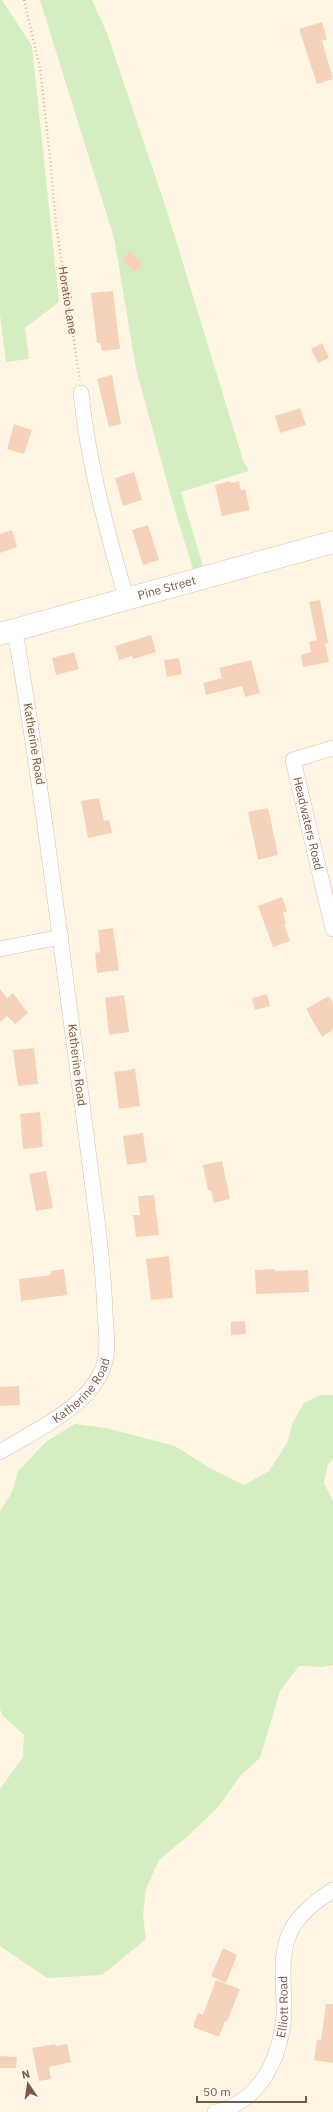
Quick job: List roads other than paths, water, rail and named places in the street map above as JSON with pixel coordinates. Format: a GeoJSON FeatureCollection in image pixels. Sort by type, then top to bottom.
{"type":"FeatureCollection","features":[{"type":"Feature","properties":{"kind":"main road","name":"Pine Street"},"geometry":{"type":"LineString","coordinates":[[7,632],[333,542]]}},
{"type":"Feature","properties":{"kind":"street"},"geometry":{"type":"LineString","coordinates":[[81,393],[83,418],[107,531],[126,598]]}},
{"type":"Feature","properties":{"kind":"street","name":"Katherine Road"},"geometry":{"type":"LineString","coordinates":[[0,1452],[68,1410],[82,1398],[98,1378],[107,1352],[105,1295],[96,1207],[42,791],[18,648],[7,632]]}},
{"type":"Feature","properties":{"kind":"street","name":"Headwaters Road"},"geometry":{"type":"LineString","coordinates":[[333,748],[293,760],[333,929]]}},
{"type":"Feature","properties":{"kind":"street"},"geometry":{"type":"LineString","coordinates":[[0,949],[61,937]]}},
{"type":"Feature","properties":{"kind":"street","name":"Elliott Road"},"geometry":{"type":"LineString","coordinates":[[215,2112],[239,2104],[257,2087],[270,2068],[276,2056],[282,2029],[284,2015],[284,1960],[289,1936],[294,1925],[305,1912],[333,1890]]}}]}
